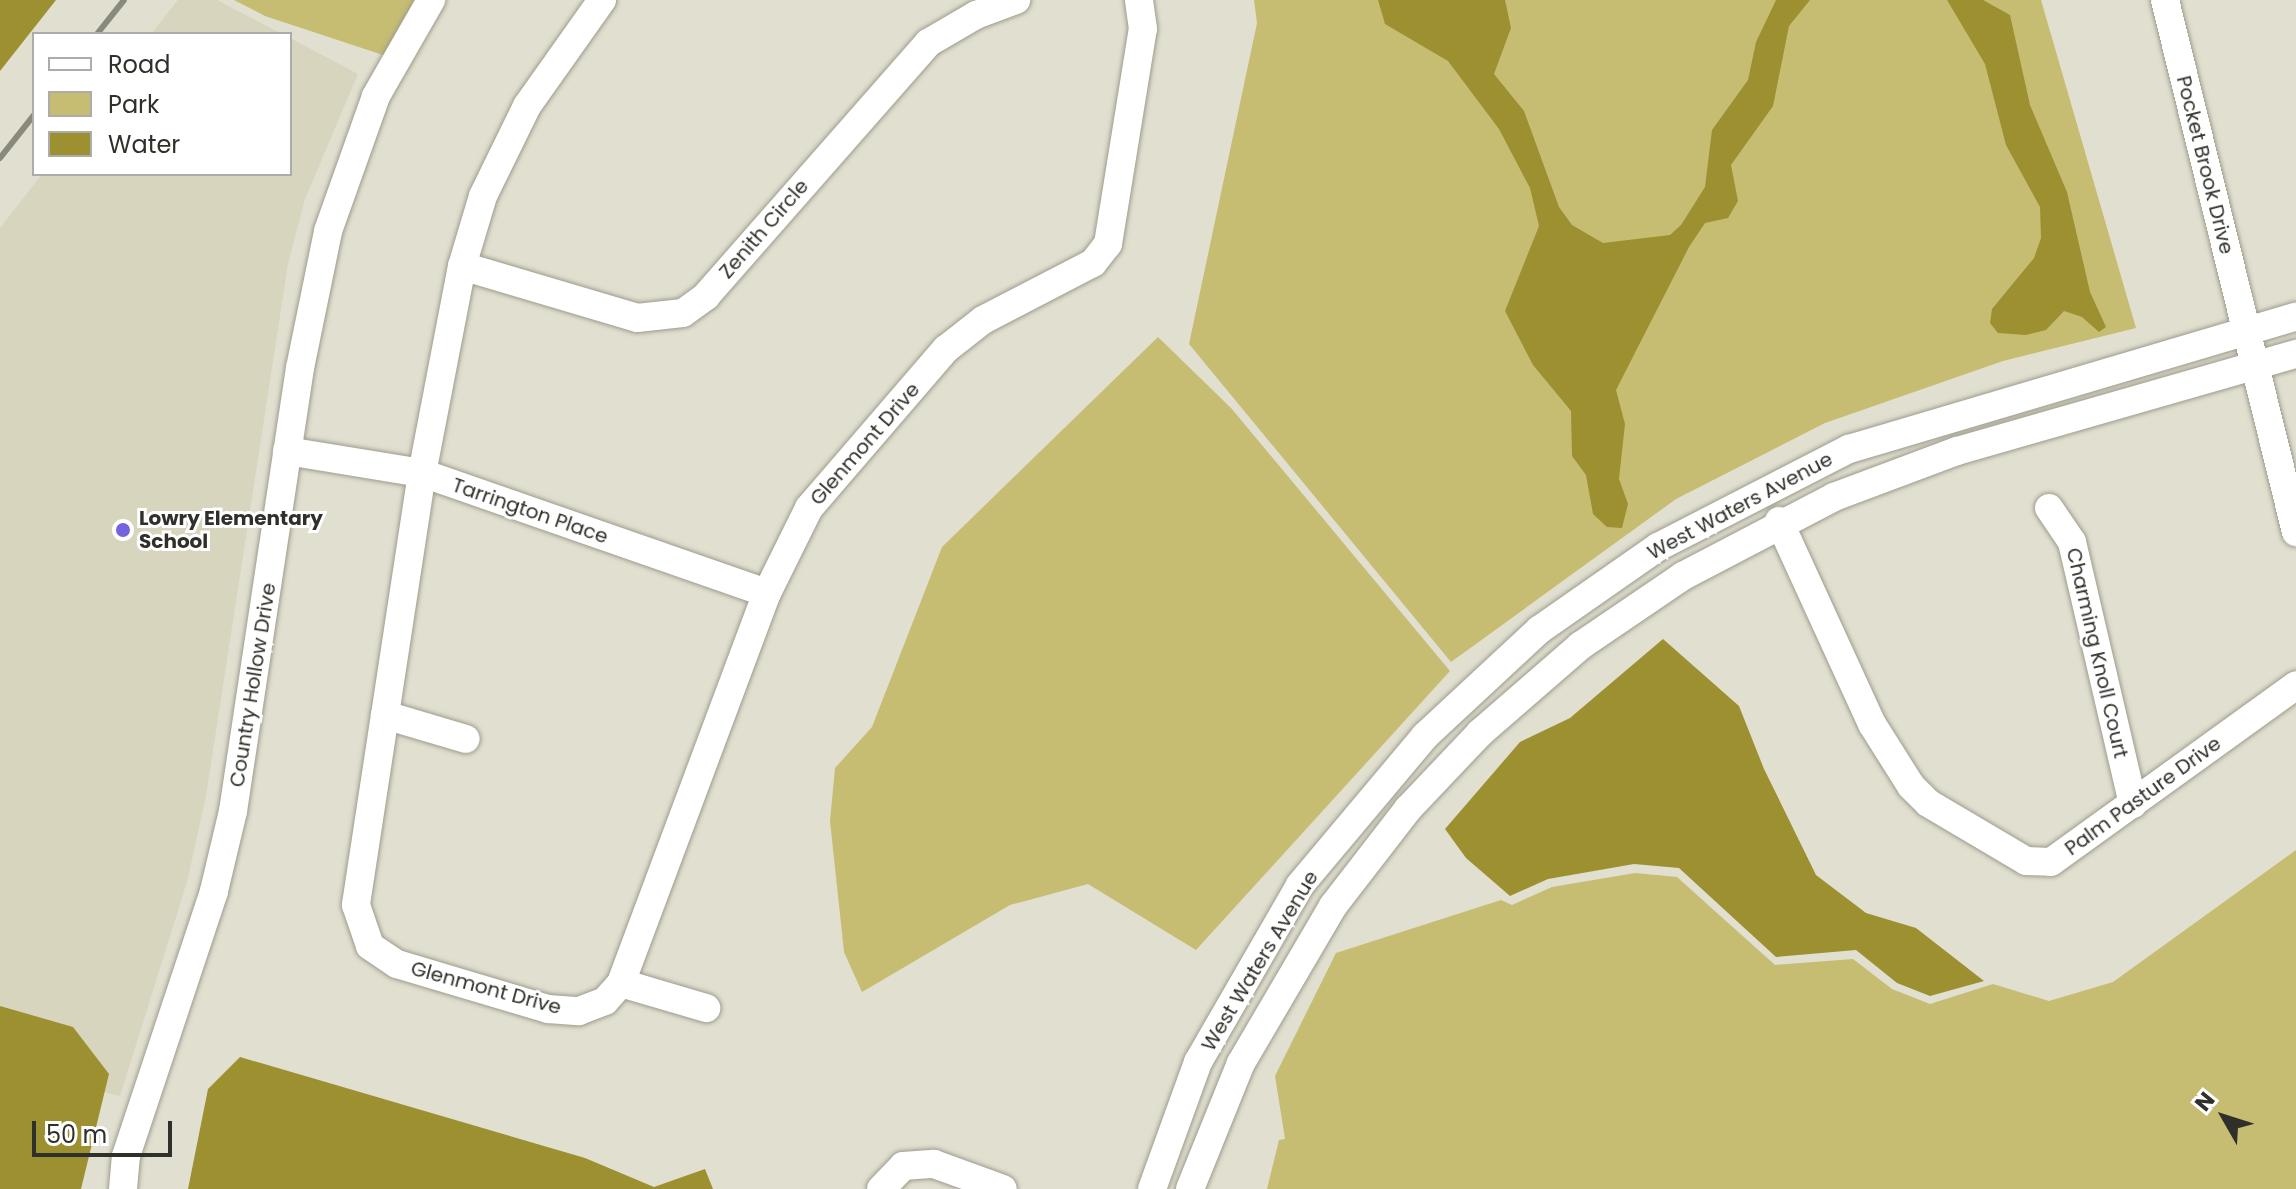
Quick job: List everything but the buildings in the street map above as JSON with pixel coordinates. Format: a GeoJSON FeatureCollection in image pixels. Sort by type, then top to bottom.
{"type":"FeatureCollection","features":[{"type":"Feature","properties":{"kind":"street","name":"Country Hollow Drive"},"geometry":{"type":"LineString","coordinates":[[123,1189],[126,1156],[214,891],[233,811],[287,451],[328,231],[376,96],[431,0]]}},
{"type":"Feature","properties":{"kind":"street","name":"Glenmont Drive"},"geometry":{"type":"LineString","coordinates":[[602,0],[527,106],[483,196],[462,266],[422,473],[356,905],[370,946],[397,964],[548,1009],[579,1011],[605,1001],[621,983],[767,593],[809,508],[946,349],[983,320],[1093,263],[1108,244],[1143,29],[1139,0]]}},
{"type":"Feature","properties":{"kind":"street","name":"Zenith Circle"},"geometry":{"type":"LineString","coordinates":[[462,266],[637,318],[683,313],[706,296],[928,43],[976,15],[1016,0]]}},
{"type":"Feature","properties":{"kind":"street","name":"Pocket Brook Drive"},"geometry":{"type":"LineString","coordinates":[[2165,0],[2296,532]]}},
{"type":"Feature","properties":{"kind":"street","name":"West Waters Avenue"},"geometry":{"type":"LineString","coordinates":[[1152,1189],[1198,1062],[1300,885],[1425,736],[1539,630],[1658,547],[1849,449],[2296,317]]}},
{"type":"Feature","properties":{"kind":"street","name":"West Waters Avenue"},"geometry":{"type":"LineString","coordinates":[[1190,1189],[1241,1063],[1290,972],[1333,906],[1408,809],[1480,733],[1580,646],[1683,576],[1779,521],[1957,451],[2296,354]]}},
{"type":"Feature","properties":{"kind":"street","name":"Tarrington Place"},"geometry":{"type":"LineString","coordinates":[[287,451],[422,473],[767,593]]}},
{"type":"Feature","properties":{"kind":"street","name":"Charming Knoll Court"},"geometry":{"type":"LineString","coordinates":[[2049,508],[2072,542],[2133,804]]}},
{"type":"Feature","properties":{"kind":"street","name":"Palm Pasture Drive"},"geometry":{"type":"LineString","coordinates":[[1779,521],[1872,724],[1928,803],[2026,861],[2051,862],[2296,685]]}},
{"type":"Feature","properties":{"kind":"street"},"geometry":{"type":"LineString","coordinates":[[385,715],[466,739]]}},
{"type":"Feature","properties":{"kind":"street"},"geometry":{"type":"LineString","coordinates":[[621,983],[706,1008]]}},
{"type":"Feature","properties":{"kind":"street"},"geometry":{"type":"LineString","coordinates":[[881,1189],[903,1166],[934,1164],[1003,1189]]}},
{"type":"Feature","properties":{"kind":"shaded area"},"geometry":{"type":"Polygon","coordinates":[[[178,0],[217,0],[278,32],[153,32],[178,0]]]}},
{"type":"Feature","properties":{"kind":"shaded area","name":"Lowry Elementary School"},"geometry":{"type":"Polygon","coordinates":[[[292,39],[358,74],[305,199],[288,264],[206,796],[187,882],[120,1096],[0,1069],[0,228],[40,176],[292,176],[292,39]]]}},
{"type":"Feature","properties":{"kind":"green space"},"geometry":{"type":"Polygon","coordinates":[[[234,0],[417,0],[386,56],[265,16],[234,0]]]}},
{"type":"Feature","properties":{"kind":"green space"},"geometry":{"type":"Polygon","coordinates":[[[1254,0],[2041,0],[2136,328],[2003,361],[1825,423],[1676,499],[1451,662],[1189,344],[1257,23],[1254,0]]]}},
{"type":"Feature","properties":{"kind":"green space"},"geometry":{"type":"Polygon","coordinates":[[[1158,337],[1231,408],[1450,671],[1196,950],[1088,884],[1010,905],[862,992],[844,952],[830,821],[835,768],[872,727],[942,547],[1158,337]]]}},
{"type":"Feature","properties":{"kind":"green space"},"geometry":{"type":"Polygon","coordinates":[[[2296,850],[2296,1189],[1267,1189],[1279,1140],[1285,1139],[1275,1076],[1336,953],[1501,900],[1512,905],[1552,887],[1635,873],[1677,877],[1775,965],[1853,959],[1892,989],[1930,1004],[1993,984],[2049,1001],[2113,982],[2296,850]]]}},
{"type":"Feature","properties":{"kind":"water"},"geometry":{"type":"Polygon","coordinates":[[[0,0],[56,0],[0,71],[0,0]]]}},
{"type":"Feature","properties":{"kind":"water"},"geometry":{"type":"Polygon","coordinates":[[[1378,0],[1505,0],[1511,28],[1494,74],[1524,111],[1559,207],[1572,225],[1603,243],[1670,235],[1681,225],[1705,187],[1712,130],[1748,80],[1756,42],[1776,0],[1810,0],[1789,26],[1773,106],[1731,165],[1738,201],[1728,218],[1705,223],[1689,247],[1616,390],[1625,424],[1619,479],[1628,504],[1622,528],[1607,527],[1593,514],[1586,475],[1572,456],[1571,411],[1533,365],[1505,311],[1539,226],[1530,188],[1499,129],[1448,61],[1385,24],[1378,0]]]}},
{"type":"Feature","properties":{"kind":"water"},"geometry":{"type":"Polygon","coordinates":[[[1947,0],[1983,0],[2010,15],[2030,105],[2067,192],[2090,292],[2106,327],[2099,332],[2082,317],[2064,311],[2046,330],[2026,335],[1998,333],[1990,323],[1992,309],[2034,258],[2041,238],[2040,207],[2006,145],[1985,64],[1947,0]]]}},
{"type":"Feature","properties":{"kind":"water"},"geometry":{"type":"Polygon","coordinates":[[[1663,639],[1739,706],[1764,769],[1816,875],[1866,913],[1916,928],[1984,981],[1930,996],[1897,983],[1856,950],[1776,957],[1679,868],[1634,864],[1548,879],[1510,896],[1466,858],[1445,829],[1520,742],[1570,718],[1663,639]]]}},
{"type":"Feature","properties":{"kind":"water"},"geometry":{"type":"Polygon","coordinates":[[[0,1006],[73,1027],[109,1074],[81,1189],[0,1189],[0,1006]]]}},
{"type":"Feature","properties":{"kind":"water"},"geometry":{"type":"Polygon","coordinates":[[[240,1057],[585,1158],[654,1187],[705,1169],[713,1189],[188,1189],[208,1089],[240,1057]]]}},
{"type":"Feature","properties":{"kind":"railway"},"geometry":{"type":"LineString","coordinates":[[99,32],[124,0]]}},
{"type":"Feature","properties":{"kind":"railway"},"geometry":{"type":"LineString","coordinates":[[0,158],[32,118]]}},
{"type":"Feature","properties":{"kind":"place","name":"Lowry Elementary School"},"geometry":{"type":"Point","coordinates":[123,530]}}]}
